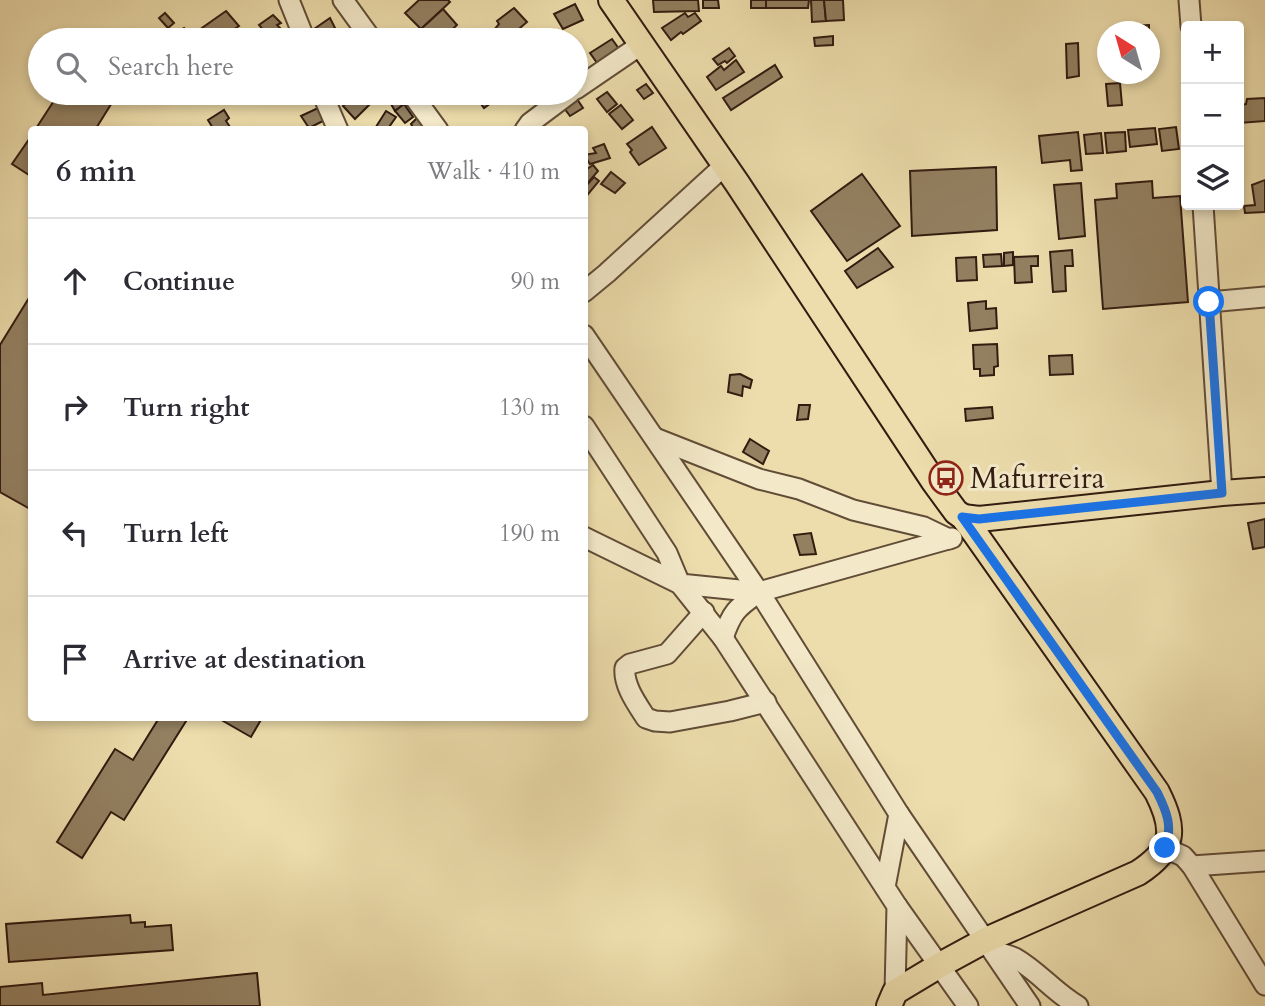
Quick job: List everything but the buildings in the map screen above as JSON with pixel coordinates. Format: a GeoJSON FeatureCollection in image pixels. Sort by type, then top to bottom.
{"type":"FeatureCollection","features":[{"type":"Feature","properties":{"kind":"main road"},"geometry":{"type":"LineString","coordinates":[[611,0],[725,165],[934,482],[968,524],[1157,792],[1169,818],[1168,839],[1161,856],[1138,873],[990,946],[940,965],[892,999]]}},
{"type":"Feature","properties":{"kind":"main road"},"geometry":{"type":"LineString","coordinates":[[968,524],[979,519],[1265,490]]}},
{"type":"Feature","properties":{"kind":"street"},"geometry":{"type":"LineString","coordinates":[[289,0],[300,28]]}},
{"type":"Feature","properties":{"kind":"street"},"geometry":{"type":"LineString","coordinates":[[343,0],[363,28]]}},
{"type":"Feature","properties":{"kind":"street"},"geometry":{"type":"LineString","coordinates":[[1189,0],[1191,21]]}},
{"type":"Feature","properties":{"kind":"street"},"geometry":{"type":"LineString","coordinates":[[588,81],[642,44]]}},
{"type":"Feature","properties":{"kind":"street"},"geometry":{"type":"LineString","coordinates":[[327,105],[336,126]]}},
{"type":"Feature","properties":{"kind":"street"},"geometry":{"type":"LineString","coordinates":[[420,105],[435,126]]}},
{"type":"Feature","properties":{"kind":"street"},"geometry":{"type":"LineString","coordinates":[[528,126],[554,105]]}},
{"type":"Feature","properties":{"kind":"street"},"geometry":{"type":"LineString","coordinates":[[588,289],[725,165]]}},
{"type":"Feature","properties":{"kind":"street"},"geometry":{"type":"LineString","coordinates":[[1203,210],[1222,493]]}},
{"type":"Feature","properties":{"kind":"street"},"geometry":{"type":"LineString","coordinates":[[1209,302],[1265,298]]}},
{"type":"Feature","properties":{"kind":"street"},"geometry":{"type":"LineString","coordinates":[[588,341],[760,592],[899,814],[1030,1006]]}},
{"type":"Feature","properties":{"kind":"street"},"geometry":{"type":"LineString","coordinates":[[588,432],[667,553],[680,584],[723,638],[897,906],[968,1006]]}},
{"type":"Feature","properties":{"kind":"street"},"geometry":{"type":"LineString","coordinates":[[655,439],[759,479],[799,489],[853,510],[924,527],[949,539]]}},
{"type":"Feature","properties":{"kind":"street"},"geometry":{"type":"LineString","coordinates":[[723,638],[737,608],[760,592],[949,539],[968,524]]}},
{"type":"Feature","properties":{"kind":"street"},"geometry":{"type":"LineString","coordinates":[[588,539],[680,584],[760,592]]}},
{"type":"Feature","properties":{"kind":"street"},"geometry":{"type":"LineString","coordinates":[[704,612],[667,653],[625,668],[624,675],[629,687],[646,718],[670,722],[765,702]]}},
{"type":"Feature","properties":{"kind":"street"},"geometry":{"type":"LineString","coordinates":[[885,887],[899,814]]}},
{"type":"Feature","properties":{"kind":"street"},"geometry":{"type":"LineString","coordinates":[[1165,848],[1183,856],[1192,866],[1265,985]]}},
{"type":"Feature","properties":{"kind":"street"},"geometry":{"type":"LineString","coordinates":[[1192,866],[1265,861]]}},
{"type":"Feature","properties":{"kind":"street"},"geometry":{"type":"LineString","coordinates":[[892,999],[897,906]]}},
{"type":"Feature","properties":{"kind":"street"},"geometry":{"type":"LineString","coordinates":[[990,946],[1014,958],[1065,999],[1078,1006]]}},
{"type":"Feature","properties":{"kind":"place","name":"Mafurreira"},"geometry":{"type":"Point","coordinates":[946,478]}},
{"type":"Feature","properties":{"kind":"route"},"geometry":{"type":"LineString","coordinates":[[1165,848],[1169,818],[1157,792],[962,517],[979,519],[1222,493],[1209,302]]}}]}
